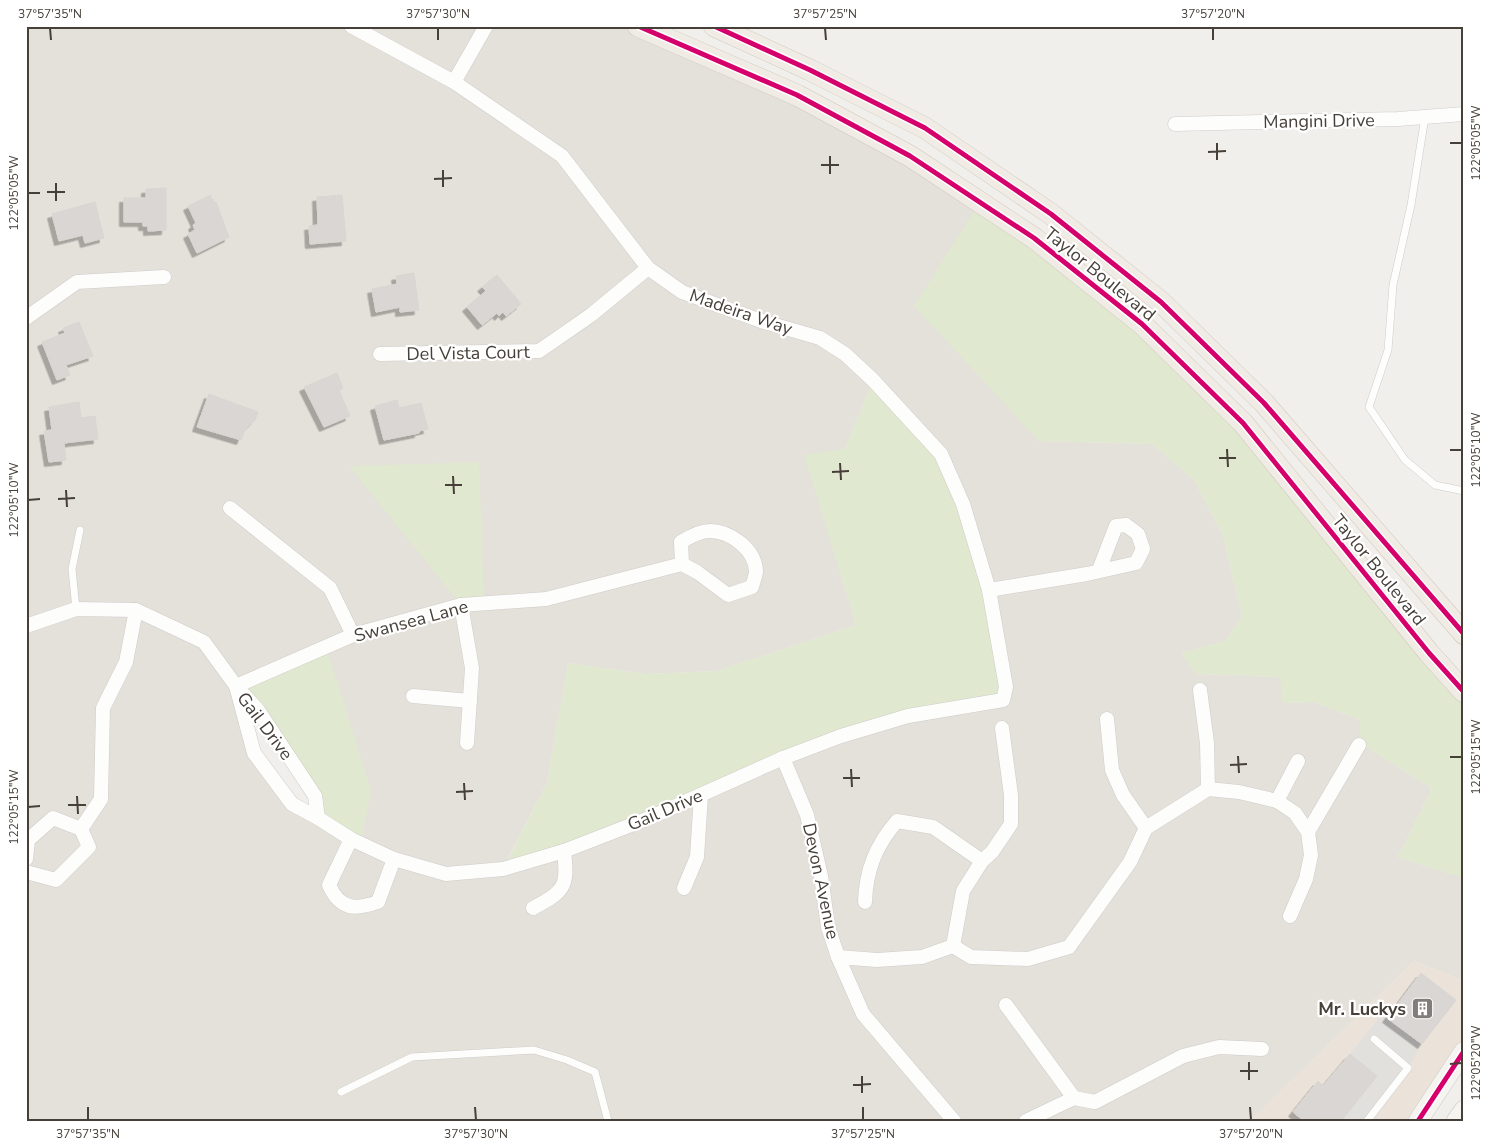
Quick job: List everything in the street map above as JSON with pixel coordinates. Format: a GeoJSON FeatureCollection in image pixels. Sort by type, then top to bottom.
{"type":"FeatureCollection","features":[{"type":"Feature","properties":{"kind":"main road","name":"Taylor Boulevard"},"geometry":{"type":"LineString","coordinates":[[638,26],[797,95],[910,156],[1034,238],[1142,324],[1243,423],[1422,646],[1464,692]]}},
{"type":"Feature","properties":{"kind":"main road","name":"Taylor Boulevard"},"geometry":{"type":"LineString","coordinates":[[714,26],[810,70],[925,128],[1051,214],[1161,302],[1264,403],[1464,634]]}},
{"type":"Feature","properties":{"kind":"main road"},"geometry":{"type":"LineString","coordinates":[[1399,560],[1464,613]]}},
{"type":"Feature","properties":{"kind":"main road"},"geometry":{"type":"LineString","coordinates":[[1418,1121],[1464,1051]]}},
{"type":"Feature","properties":{"kind":"main road"},"geometry":{"type":"LineString","coordinates":[[1456,1121],[1464,1110]]}},
{"type":"Feature","properties":{"kind":"street","name":"Madeira Way"},"geometry":{"type":"LineString","coordinates":[[350,26],[454,82],[562,156],[648,268],[682,292],[761,321],[820,338],[845,354],[873,380],[941,454],[963,504],[990,590],[1006,687]]}},
{"type":"Feature","properties":{"kind":"street"},"geometry":{"type":"LineString","coordinates":[[454,82],[486,26]]}},
{"type":"Feature","properties":{"kind":"street","name":"Mangini Drive"},"geometry":{"type":"LineString","coordinates":[[1175,124],[1425,117],[1464,114]]}},
{"type":"Feature","properties":{"kind":"street","name":"Del Vista Court"},"geometry":{"type":"LineString","coordinates":[[380,354],[539,351],[591,315],[648,268]]}},
{"type":"Feature","properties":{"kind":"street"},"geometry":{"type":"LineString","coordinates":[[26,318],[77,282],[164,277]]}},
{"type":"Feature","properties":{"kind":"street"},"geometry":{"type":"LineString","coordinates":[[230,508],[330,588],[354,635]]}},
{"type":"Feature","properties":{"kind":"street"},"geometry":{"type":"LineString","coordinates":[[708,531],[727,534],[749,551],[756,571],[752,586],[728,595],[697,572],[682,564],[681,542],[708,531]]}},
{"type":"Feature","properties":{"kind":"street","name":"Swansea Lane"},"geometry":{"type":"LineString","coordinates":[[236,686],[354,635],[461,605],[546,599],[682,564]]}},
{"type":"Feature","properties":{"kind":"street"},"geometry":{"type":"LineString","coordinates":[[990,590],[1087,574],[1099,570]]}},
{"type":"Feature","properties":{"kind":"street"},"geometry":{"type":"LineString","coordinates":[[461,605],[472,668],[467,742]]}},
{"type":"Feature","properties":{"kind":"street","name":"Gail Drive"},"geometry":{"type":"LineString","coordinates":[[26,626],[76,609],[136,610],[204,642],[236,686],[258,710],[315,796],[318,818]]}},
{"type":"Feature","properties":{"kind":"street"},"geometry":{"type":"LineString","coordinates":[[82,829],[101,799],[104,708],[126,662],[136,610]]}},
{"type":"Feature","properties":{"kind":"street","name":"Gail Drive"},"geometry":{"type":"LineString","coordinates":[[236,686],[254,753],[292,804],[350,839],[394,859],[446,874],[502,869],[564,851],[701,795],[783,758],[908,716],[1003,700],[1006,687]]}},
{"type":"Feature","properties":{"kind":"street"},"geometry":{"type":"LineString","coordinates":[[1200,690],[1207,742],[1208,789]]}},
{"type":"Feature","properties":{"kind":"street"},"geometry":{"type":"LineString","coordinates":[[413,696],[470,701]]}},
{"type":"Feature","properties":{"kind":"street"},"geometry":{"type":"LineString","coordinates":[[1107,720],[1112,770],[1123,795],[1146,828]]}},
{"type":"Feature","properties":{"kind":"street"},"geometry":{"type":"LineString","coordinates":[[953,946],[963,891],[982,861],[992,852],[1011,824],[1011,795],[1002,728]]}},
{"type":"Feature","properties":{"kind":"street"},"geometry":{"type":"LineString","coordinates":[[1308,832],[1359,745]]}},
{"type":"Feature","properties":{"kind":"street","name":"Devon Avenue"},"geometry":{"type":"LineString","coordinates":[[783,758],[807,815],[821,876],[828,927],[838,957],[863,1014],[952,1120]]}},
{"type":"Feature","properties":{"kind":"street"},"geometry":{"type":"LineString","coordinates":[[1277,802],[1298,760]]}},
{"type":"Feature","properties":{"kind":"street"},"geometry":{"type":"LineString","coordinates":[[953,946],[971,957],[1028,959],[1070,947],[1130,862],[1146,828],[1208,789],[1239,792],[1277,802],[1295,813],[1308,832],[1311,855],[1306,879],[1290,916]]}},
{"type":"Feature","properties":{"kind":"street"},"geometry":{"type":"LineString","coordinates":[[684,888],[698,857],[701,795]]}},
{"type":"Feature","properties":{"kind":"street"},"geometry":{"type":"LineString","coordinates":[[26,859],[28,840],[53,818],[82,829]]}},
{"type":"Feature","properties":{"kind":"street"},"geometry":{"type":"LineString","coordinates":[[865,902],[866,879],[882,838],[897,821],[933,826],[982,861]]}},
{"type":"Feature","properties":{"kind":"street"},"geometry":{"type":"LineString","coordinates":[[26,872],[56,880],[88,847],[82,829]]}},
{"type":"Feature","properties":{"kind":"street"},"geometry":{"type":"LineString","coordinates":[[350,839],[329,884],[334,895],[348,907],[360,908],[378,902],[394,859]]}},
{"type":"Feature","properties":{"kind":"street"},"geometry":{"type":"LineString","coordinates":[[534,908],[558,895],[567,876],[564,851]]}},
{"type":"Feature","properties":{"kind":"street"},"geometry":{"type":"LineString","coordinates":[[838,957],[877,960],[922,957],[953,946]]}},
{"type":"Feature","properties":{"kind":"street"},"geometry":{"type":"LineString","coordinates":[[1006,1005],[1074,1098]]}},
{"type":"Feature","properties":{"kind":"street"},"geometry":{"type":"LineString","coordinates":[[1026,1121],[1074,1098],[1095,1102],[1184,1056],[1219,1046],[1262,1049]]}},
{"type":"Feature","properties":{"kind":"lane"},"geometry":{"type":"LineString","coordinates":[[1425,117],[1411,205],[1393,285],[1388,350],[1370,407],[1405,460],[1435,485],[1464,491]]}},
{"type":"Feature","properties":{"kind":"lane"},"geometry":{"type":"LineString","coordinates":[[76,609],[72,568],[80,530]]}},
{"type":"Feature","properties":{"kind":"lane"},"geometry":{"type":"LineString","coordinates":[[1367,1121],[1408,1068],[1374,1039]]}},
{"type":"Feature","properties":{"kind":"lane"},"geometry":{"type":"LineString","coordinates":[[341,1092],[412,1058],[534,1050],[567,1060],[595,1072],[608,1121]]}},
{"type":"Feature","properties":{"kind":"shaded area"},"geometry":{"type":"Polygon","coordinates":[[[26,26],[638,26],[797,95],[980,202],[1004,401],[1039,441],[1152,444],[1194,480],[1223,535],[1242,618],[1225,641],[1182,653],[1196,674],[1281,677],[1282,703],[1314,702],[1360,720],[1360,743],[1432,788],[1398,857],[1464,878],[1464,981],[1414,961],[1250,1121],[26,1121],[26,26]],[[873,380],[845,449],[805,456],[856,625],[716,671],[646,674],[568,663],[547,783],[503,868],[908,716],[873,380]],[[236,686],[254,753],[291,804],[318,818],[371,790],[236,686]]]}},
{"type":"Feature","properties":{"kind":"shaded area"},"geometry":{"type":"Polygon","coordinates":[[[1414,961],[1464,981],[1464,1051],[1417,1121],[1250,1121],[1414,961]]]}},
{"type":"Feature","properties":{"kind":"shaded area"},"geometry":{"type":"Polygon","coordinates":[[[1382,1014],[1422,1044],[1408,1068],[1367,1121],[1341,1121],[1377,1076],[1350,1054],[1382,1014]]]}},
{"type":"Feature","properties":{"kind":"green space"},"geometry":{"type":"Polygon","coordinates":[[[980,202],[1034,238],[1243,423],[1464,692],[1464,878],[1398,857],[1432,788],[1360,743],[1360,720],[1314,702],[1282,703],[1280,677],[1196,674],[1182,653],[1225,641],[1242,618],[1223,535],[1194,480],[1152,444],[1039,441],[914,306],[980,202]]]}},
{"type":"Feature","properties":{"kind":"green space"},"geometry":{"type":"Polygon","coordinates":[[[873,380],[941,454],[989,590],[1003,700],[908,716],[503,869],[547,783],[568,663],[646,674],[716,671],[856,625],[804,455],[845,449],[873,380]]]}},
{"type":"Feature","properties":{"kind":"green space"},"geometry":{"type":"Polygon","coordinates":[[[479,462],[484,603],[461,605],[349,466],[479,462]]]}},
{"type":"Feature","properties":{"kind":"green space"},"geometry":{"type":"Polygon","coordinates":[[[326,647],[371,790],[361,844],[318,818],[315,796],[236,686],[326,647]]]}},
{"type":"Feature","properties":{"kind":"building"},"geometry":{"type":"Polygon","coordinates":[[[166,188],[166,230],[148,231],[148,226],[143,226],[143,222],[124,222],[124,198],[146,198],[146,189],[166,188]]]}},
{"type":"Feature","properties":{"kind":"building"},"geometry":{"type":"Polygon","coordinates":[[[211,195],[211,200],[213,199],[214,203],[216,202],[229,237],[197,253],[188,234],[195,230],[193,225],[196,223],[188,206],[211,195]]]}},
{"type":"Feature","properties":{"kind":"building"},"geometry":{"type":"Polygon","coordinates":[[[342,195],[346,241],[310,244],[309,226],[318,225],[317,197],[342,195]]]}},
{"type":"Feature","properties":{"kind":"building"},"geometry":{"type":"Polygon","coordinates":[[[95,202],[104,238],[85,243],[83,235],[59,241],[52,214],[95,202]]]}},
{"type":"Feature","properties":{"kind":"building"},"geometry":{"type":"Polygon","coordinates":[[[414,273],[419,310],[400,312],[400,307],[376,312],[372,289],[397,284],[396,276],[414,273]]]}},
{"type":"Feature","properties":{"kind":"building"},"geometry":{"type":"Polygon","coordinates":[[[497,275],[521,304],[506,316],[503,312],[499,316],[497,313],[482,325],[467,307],[486,291],[482,287],[497,275]]]}},
{"type":"Feature","properties":{"kind":"building"},"geometry":{"type":"Polygon","coordinates":[[[79,322],[93,356],[66,365],[70,375],[57,380],[42,342],[65,333],[63,328],[79,322]]]}},
{"type":"Feature","properties":{"kind":"building"},"geometry":{"type":"Polygon","coordinates":[[[337,373],[343,388],[339,390],[350,416],[324,427],[304,387],[337,373]]]}},
{"type":"Feature","properties":{"kind":"building"},"geometry":{"type":"Polygon","coordinates":[[[209,394],[258,412],[255,420],[246,428],[241,440],[197,427],[209,394]]]}},
{"type":"Feature","properties":{"kind":"building"},"geometry":{"type":"Polygon","coordinates":[[[397,400],[399,408],[421,403],[428,429],[419,431],[419,433],[384,440],[375,406],[397,400]]]}},
{"type":"Feature","properties":{"kind":"building"},"geometry":{"type":"Polygon","coordinates":[[[79,402],[81,418],[95,416],[98,439],[64,443],[66,460],[49,462],[44,431],[52,430],[49,407],[79,402]]]}},
{"type":"Feature","properties":{"kind":"building","name":"Mr. Luckys"},"geometry":{"type":"Polygon","coordinates":[[[1421,973],[1456,1000],[1422,1044],[1387,1018],[1421,973]]]}},
{"type":"Feature","properties":{"kind":"building"},"geometry":{"type":"Polygon","coordinates":[[[1350,1054],[1377,1076],[1341,1121],[1304,1121],[1293,1112],[1318,1081],[1323,1086],[1350,1054]]]}},
{"type":"Feature","properties":{"kind":"cycle path"},"geometry":{"type":"LineString","coordinates":[[638,26],[797,95],[910,156],[1034,238],[1142,324],[1243,423],[1429,653],[1464,692]]}},
{"type":"Feature","properties":{"kind":"cycle path"},"geometry":{"type":"LineString","coordinates":[[714,26],[810,70],[925,128],[1051,214],[1161,302],[1264,403],[1464,634]]}},
{"type":"Feature","properties":{"kind":"cycle path"},"geometry":{"type":"LineString","coordinates":[[1418,1121],[1464,1051]]}},
{"type":"Feature","properties":{"kind":"place","name":"Mr. Luckys"},"geometry":{"type":"Point","coordinates":[1422,1009]}}]}
